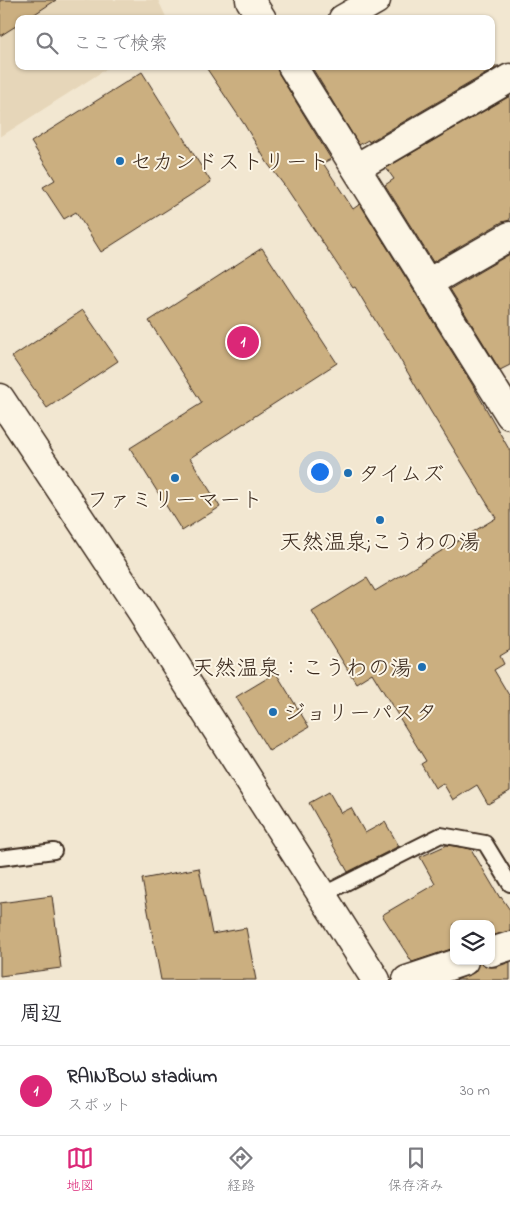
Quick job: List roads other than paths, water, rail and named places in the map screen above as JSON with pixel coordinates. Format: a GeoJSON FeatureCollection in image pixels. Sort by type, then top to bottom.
{"type":"FeatureCollection","features":[{"type":"Feature","properties":{"kind":"street"},"geometry":{"type":"LineString","coordinates":[[250,0],[259,15]]}},
{"type":"Feature","properties":{"kind":"street"},"geometry":{"type":"LineString","coordinates":[[350,15],[376,0]]}},
{"type":"Feature","properties":{"kind":"street"},"geometry":{"type":"LineString","coordinates":[[295,70],[428,283],[507,404]]}},
{"type":"Feature","properties":{"kind":"street"},"geometry":{"type":"LineString","coordinates":[[356,168],[510,78]]}},
{"type":"Feature","properties":{"kind":"street"},"geometry":{"type":"LineString","coordinates":[[428,283],[510,236]]}},
{"type":"Feature","properties":{"kind":"street"},"geometry":{"type":"LineString","coordinates":[[0,398],[142,612],[376,980]]}},
{"type":"Feature","properties":{"kind":"street"},"geometry":{"type":"LineString","coordinates":[[495,951],[510,946]]}},
{"type":"Feature","properties":{"kind":"street"},"geometry":{"type":"LineString","coordinates":[[407,980],[452,965]]}},
{"type":"Feature","properties":{"kind":"lane"},"geometry":{"type":"LineString","coordinates":[[322,895],[441,835],[485,843],[510,884]]}},
{"type":"Feature","properties":{"kind":"lane"},"geometry":{"type":"LineString","coordinates":[[0,858],[54,851]]}},
{"type":"Feature","properties":{"kind":"place","name":"セカンドストリート"},"geometry":{"type":"Point","coordinates":[120,161]}},
{"type":"Feature","properties":{"kind":"place","name":"RAINBOW stadium"},"geometry":{"type":"Point","coordinates":[243,342]}},
{"type":"Feature","properties":{"kind":"place","name":"タイムズ"},"geometry":{"type":"Point","coordinates":[348,473]}},
{"type":"Feature","properties":{"kind":"place","name":"ファミリーマート"},"geometry":{"type":"Point","coordinates":[175,478]}},
{"type":"Feature","properties":{"kind":"place","name":"天然温泉;こうわの湯"},"geometry":{"type":"Point","coordinates":[380,520]}},
{"type":"Feature","properties":{"kind":"place","name":"天然温泉：こうわの湯"},"geometry":{"type":"Point","coordinates":[422,667]}},
{"type":"Feature","properties":{"kind":"place","name":"ジョリーパスタ"},"geometry":{"type":"Point","coordinates":[273,712]}}]}
